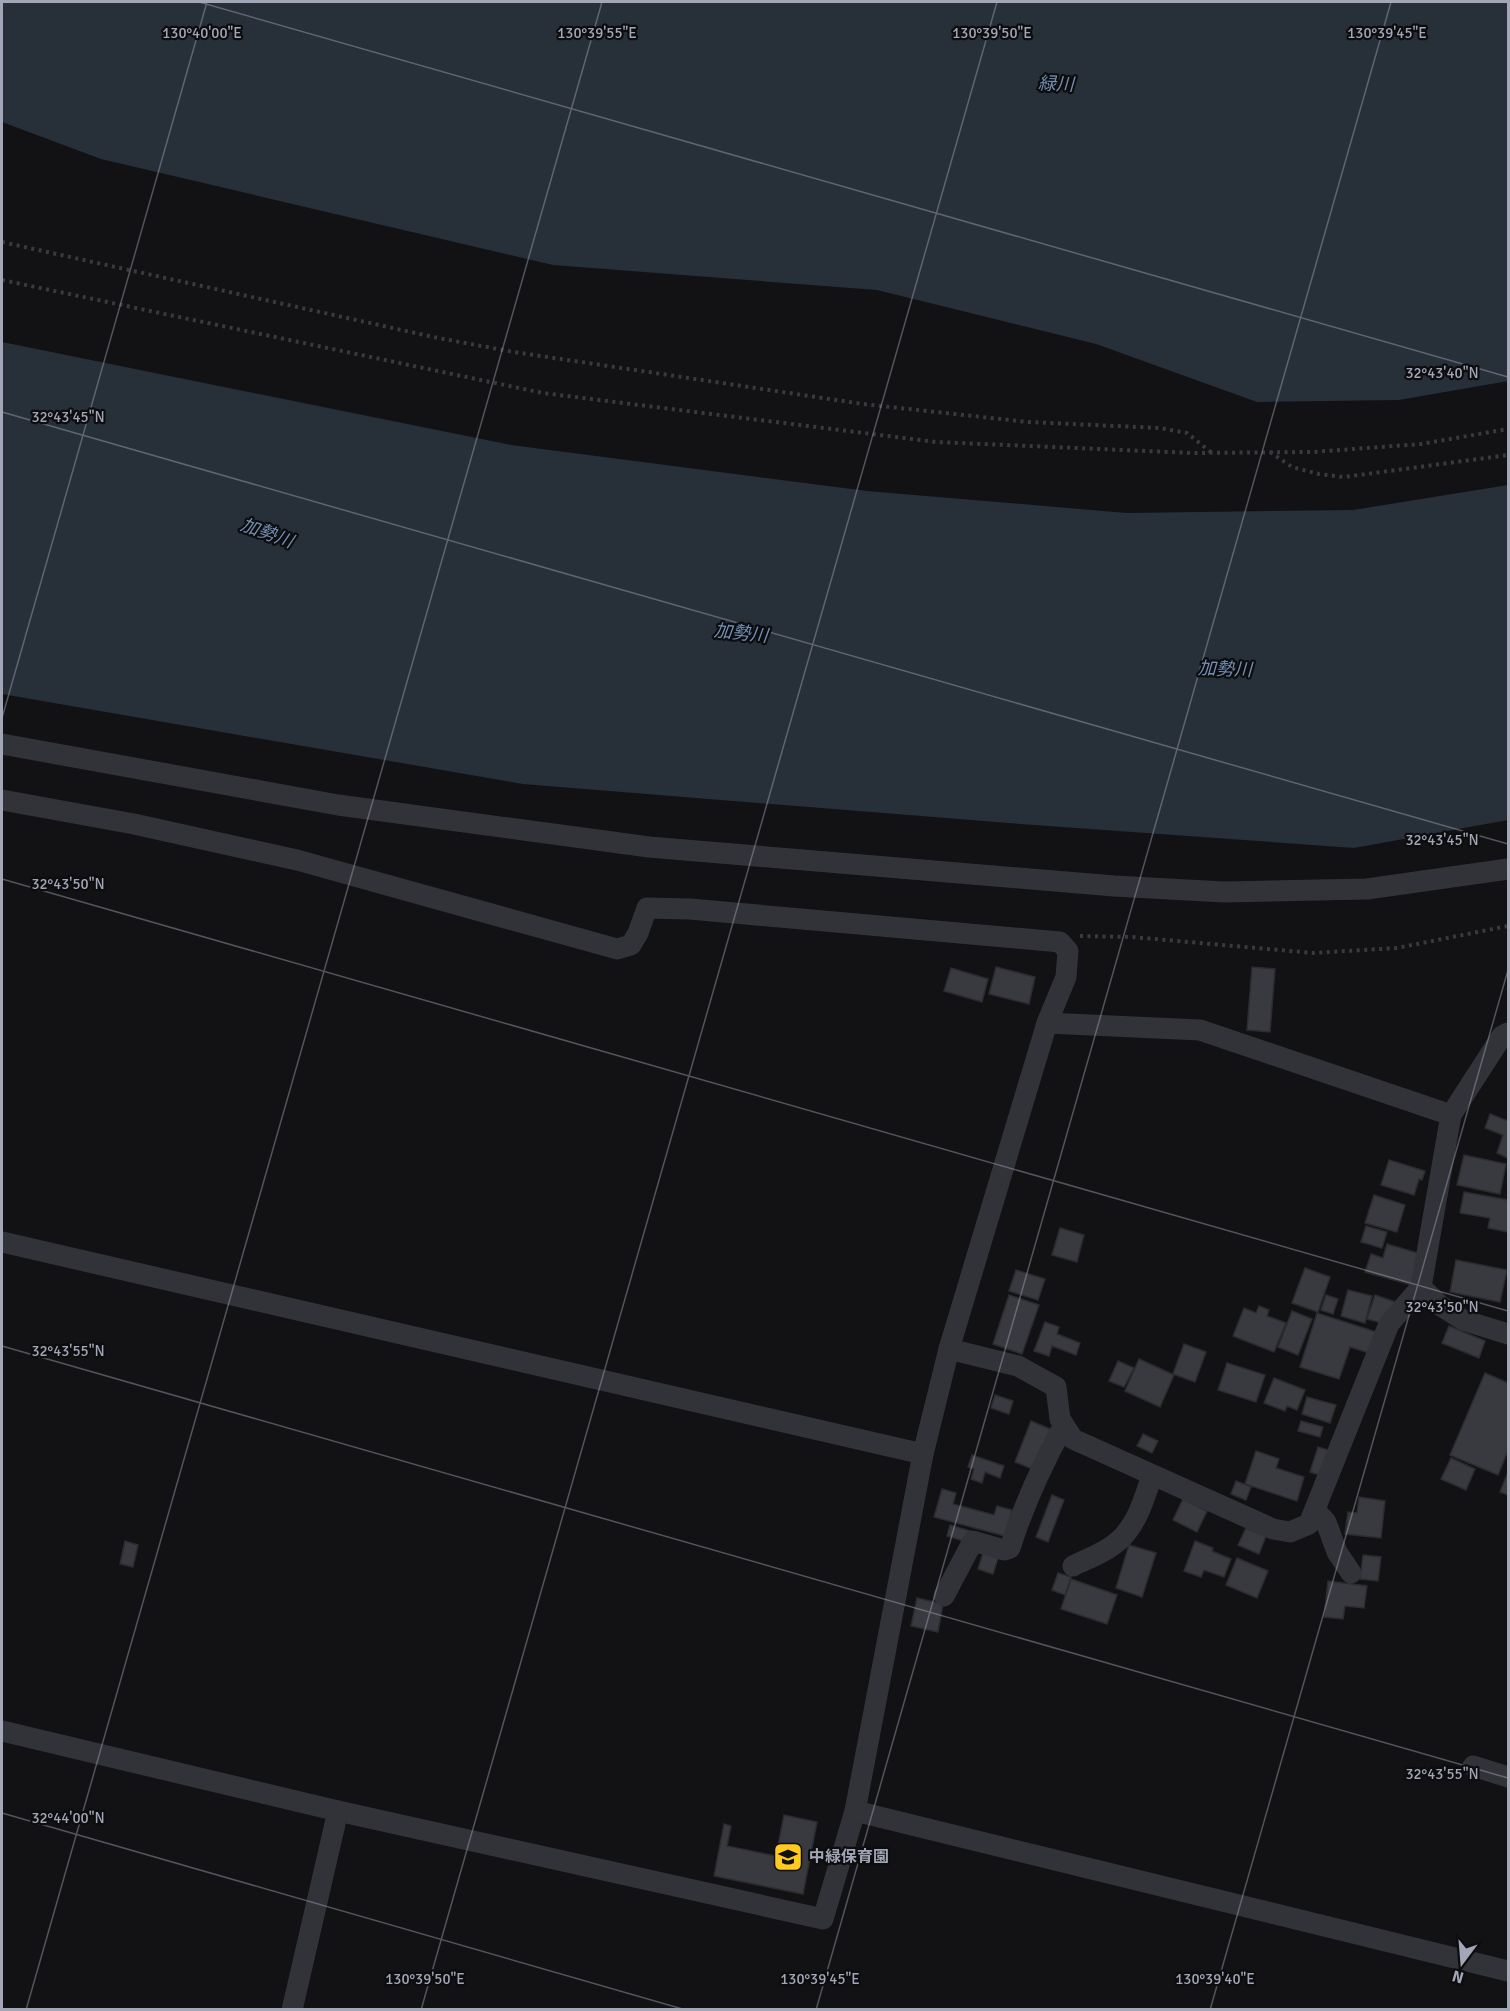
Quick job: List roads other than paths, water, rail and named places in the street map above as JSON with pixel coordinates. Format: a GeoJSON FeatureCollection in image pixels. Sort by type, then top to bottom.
{"type":"FeatureCollection","features":[{"type":"Feature","properties":{"kind":"street"},"geometry":{"type":"LineString","coordinates":[[2,744],[338,804],[649,847],[1114,886],[1224,892],[1367,889],[1509,869]]}},
{"type":"Feature","properties":{"kind":"street"},"geometry":{"type":"LineString","coordinates":[[2,800],[134,824],[297,860],[617,949],[631,945],[647,908],[690,909],[1060,942],[1068,951],[1066,977],[1047,1023],[949,1349],[923,1454],[855,1811],[823,1919],[338,1811],[2,1731]]}},
{"type":"Feature","properties":{"kind":"street"},"geometry":{"type":"LineString","coordinates":[[1047,1023],[1200,1030],[1451,1114]]}},
{"type":"Feature","properties":{"kind":"street"},"geometry":{"type":"LineString","coordinates":[[949,1349],[1018,1366],[1056,1387],[1060,1419],[1073,1439],[1273,1529],[1290,1532],[1309,1524],[1389,1324],[1421,1287],[1451,1114],[1502,1036],[1509,1034]]}},
{"type":"Feature","properties":{"kind":"street"},"geometry":{"type":"LineString","coordinates":[[2,1242],[923,1454]]}},
{"type":"Feature","properties":{"kind":"street"},"geometry":{"type":"LineString","coordinates":[[1421,1287],[1441,1306],[1463,1320],[1509,1334]]}},
{"type":"Feature","properties":{"kind":"street"},"geometry":{"type":"LineString","coordinates":[[944,1596],[973,1541],[1004,1550],[1011,1548],[1022,1510],[1047,1455],[1064,1425]]}},
{"type":"Feature","properties":{"kind":"street"},"geometry":{"type":"LineString","coordinates":[[1073,1566],[1108,1548],[1126,1534],[1139,1513],[1152,1476]]}},
{"type":"Feature","properties":{"kind":"street"},"geometry":{"type":"LineString","coordinates":[[1315,1510],[1326,1522],[1337,1552],[1351,1573]]}},
{"type":"Feature","properties":{"kind":"street"},"geometry":{"type":"LineString","coordinates":[[1473,1766],[1509,1778]]}},
{"type":"Feature","properties":{"kind":"street"},"geometry":{"type":"LineString","coordinates":[[292,2010],[338,1811]]}},
{"type":"Feature","properties":{"kind":"street"},"geometry":{"type":"LineString","coordinates":[[855,1811],[1509,1971]]}},
{"type":"Feature","properties":{"kind":"water","name":"緑川"},"geometry":{"type":"Polygon","coordinates":[[[2,2],[1508,2],[1508,381],[1399,400],[1257,402],[1096,344],[877,290],[553,265],[101,159],[2,122],[2,2]]]}},
{"type":"Feature","properties":{"kind":"water","name":"加勢川"},"geometry":{"type":"Polygon","coordinates":[[[2,342],[511,445],[867,491],[1127,513],[1353,510],[1508,485],[1508,820],[1354,848],[523,784],[2,694],[2,342]]]}},
{"type":"Feature","properties":{"kind":"place","name":"中緑保育園"},"geometry":{"type":"Point","coordinates":[788,1857]}}]}
